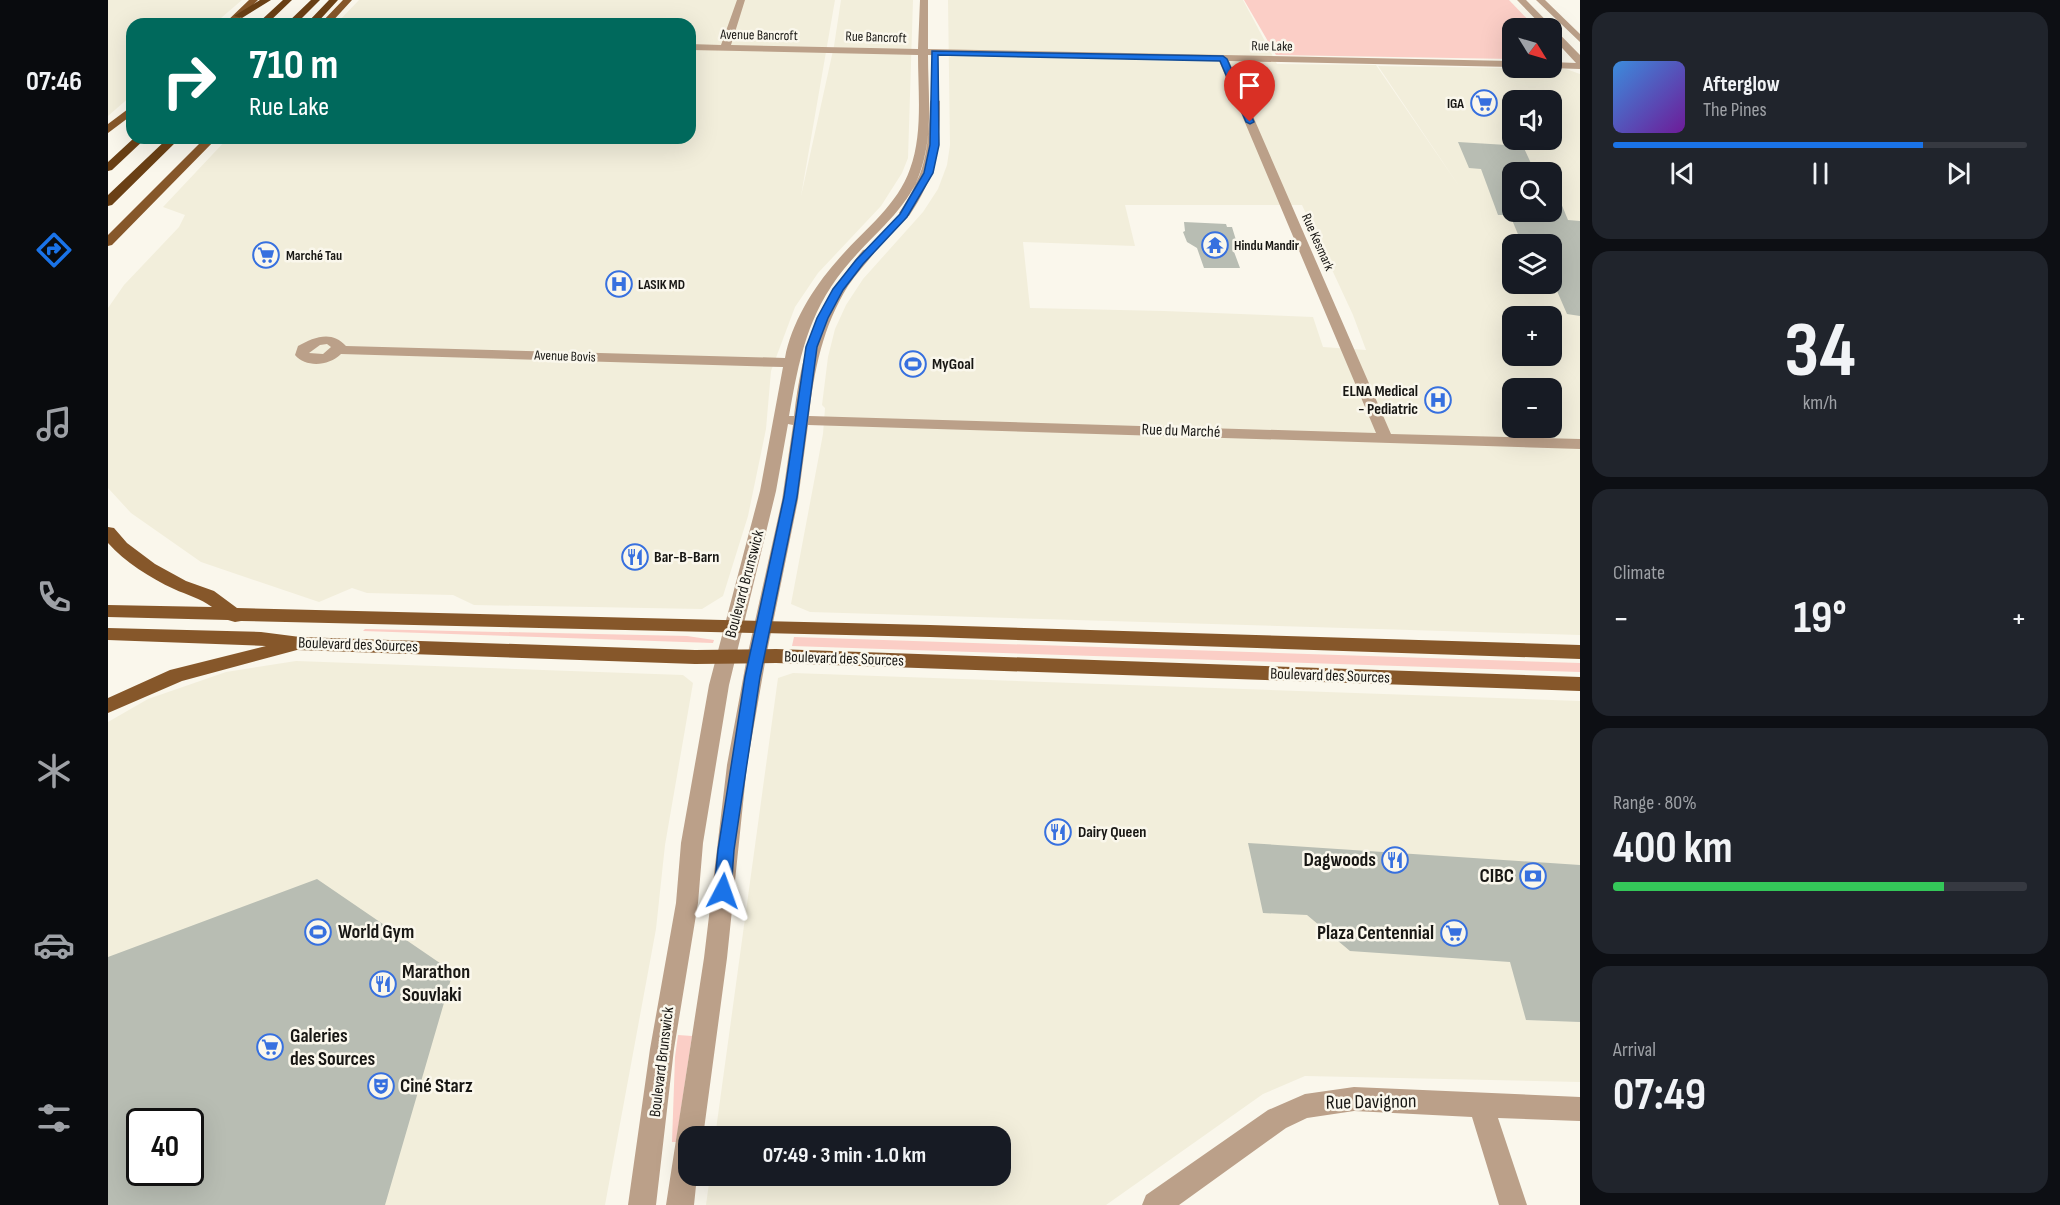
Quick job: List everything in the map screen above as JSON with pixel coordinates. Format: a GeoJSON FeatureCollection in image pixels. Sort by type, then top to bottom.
{"type":"FeatureCollection","features":[{"type":"Feature","properties":{"kind":"highway"},"geometry":{"type":"LineString","coordinates":[[239,15],[267,0]]}},
{"type":"Feature","properties":{"kind":"highway"},"geometry":{"type":"LineString","coordinates":[[268,18],[288,0]]}},
{"type":"Feature","properties":{"kind":"highway"},"geometry":{"type":"LineString","coordinates":[[297,18],[316,0]]}},
{"type":"Feature","properties":{"kind":"highway"},"geometry":{"type":"LineString","coordinates":[[316,18],[334,0]]}},
{"type":"Feature","properties":{"kind":"highway"},"geometry":{"type":"LineString","coordinates":[[108,168],[134,144]]}},
{"type":"Feature","properties":{"kind":"highway"},"geometry":{"type":"LineString","coordinates":[[108,201],[168,144]]}},
{"type":"Feature","properties":{"kind":"main road"},"geometry":{"type":"LineString","coordinates":[[236,18],[254,0]]}},
{"type":"Feature","properties":{"kind":"main road"},"geometry":{"type":"LineString","coordinates":[[331,18],[348,0]]}},
{"type":"Feature","properties":{"kind":"main road"},"geometry":{"type":"LineString","coordinates":[[108,130],[126,114]]}},
{"type":"Feature","properties":{"kind":"main road"},"geometry":{"type":"LineString","coordinates":[[108,249],[113,238],[205,144]]}},
{"type":"Feature","properties":{"kind":"main road"},"geometry":{"type":"LineString","coordinates":[[108,532],[121,547],[149,568],[180,585],[208,595],[235,616]]}},
{"type":"Feature","properties":{"kind":"main road","name":"Boulevard des Sources"},"geometry":{"type":"LineString","coordinates":[[108,611],[235,616],[762,626],[1580,652]]}},
{"type":"Feature","properties":{"kind":"main road","name":"Boulevard des Sources"},"geometry":{"type":"LineString","coordinates":[[108,634],[261,639],[300,644],[757,656],[1580,684]]}},
{"type":"Feature","properties":{"kind":"main road"},"geometry":{"type":"LineString","coordinates":[[108,706],[177,675],[300,644]]}},
{"type":"Feature","properties":{"kind":"street"},"geometry":{"type":"LineString","coordinates":[[725,48],[741,0]]}},
{"type":"Feature","properties":{"kind":"street","name":"Boulevard Brunswick"},"geometry":{"type":"LineString","coordinates":[[692,1126],[719,932],[726,850],[762,626],[791,497],[810,356],[826,310],[847,276],[908,210],[928,173],[934,145],[931,49],[924,0]]}},
{"type":"Feature","properties":{"kind":"street"},"geometry":{"type":"LineString","coordinates":[[1521,0],[1538,18]]}},
{"type":"Feature","properties":{"kind":"street"},"geometry":{"type":"LineString","coordinates":[[1540,0],[1580,39]]}},
{"type":"Feature","properties":{"kind":"street"},"geometry":{"type":"LineString","coordinates":[[1562,42],[1580,61]]}},
{"type":"Feature","properties":{"kind":"street","name":"Avenue Bancroft"},"geometry":{"type":"LineString","coordinates":[[696,47],[827,49]]}},
{"type":"Feature","properties":{"kind":"street","name":"Rue Bancroft"},"geometry":{"type":"LineString","coordinates":[[827,49],[931,49]]}},
{"type":"Feature","properties":{"kind":"street","name":"Boulevard Brunswick"},"geometry":{"type":"LineString","coordinates":[[642,1205],[662,1049],[687,903],[692,843],[726,656],[768,491],[792,363],[802,328],[817,296],[842,263],[892,211],[911,180],[922,142],[931,49]]}},
{"type":"Feature","properties":{"kind":"street","name":"Rue Lake"},"geometry":{"type":"LineString","coordinates":[[931,49],[1223,59],[1502,64]]}},
{"type":"Feature","properties":{"kind":"street","name":"Rue Kesmark"},"geometry":{"type":"LineString","coordinates":[[1223,59],[1385,437]]}},
{"type":"Feature","properties":{"kind":"street"},"geometry":{"type":"LineString","coordinates":[[1562,65],[1580,66]]}},
{"type":"Feature","properties":{"kind":"street","name":"Avenue Bovis"},"geometry":{"type":"LineString","coordinates":[[338,350],[792,363]]}},
{"type":"Feature","properties":{"kind":"street","name":"Rue du Marché"},"geometry":{"type":"LineString","coordinates":[[782,420],[1580,444]]}},
{"type":"Feature","properties":{"kind":"street","name":"Rue Davignon"},"geometry":{"type":"LineString","coordinates":[[1156,1205],[1255,1133],[1277,1119],[1305,1106],[1354,1099],[1580,1109]]}},
{"type":"Feature","properties":{"kind":"street"},"geometry":{"type":"LineString","coordinates":[[1481,1104],[1512,1205]]}},
{"type":"Feature","properties":{"kind":"street"},"geometry":{"type":"LineString","coordinates":[[680,1205],[683,1186]]}},
{"type":"Feature","properties":{"kind":"shaded area"},"geometry":{"type":"Polygon","coordinates":[[[108,0],[242,0],[221,18],[126,18],[126,100],[108,116],[108,0]]]}},
{"type":"Feature","properties":{"kind":"shaded area"},"geometry":{"type":"Polygon","coordinates":[[[359,0],[835,0],[801,196],[834,46],[841,0],[913,0],[908,158],[902,173],[881,206],[818,273],[795,307],[771,371],[766,429],[748,516],[723,596],[702,609],[474,605],[453,595],[367,593],[352,588],[319,602],[201,562],[131,513],[108,488],[108,308],[124,285],[179,227],[185,215],[163,207],[222,144],[696,144],[696,18],[342,18],[359,0]]]}},
{"type":"Feature","properties":{"kind":"shaded area"},"geometry":{"type":"Polygon","coordinates":[[[948,0],[1243,0],[1277,64],[1376,65],[1461,189],[1378,66],[1502,68],[1502,78],[1562,78],[1562,69],[1580,74],[1580,635],[810,612],[791,604],[823,434],[825,408],[822,405],[828,357],[835,329],[846,305],[863,279],[923,212],[938,189],[947,165],[950,145],[948,0]],[[1125,205],[1135,246],[1023,242],[1030,308],[1313,317],[1323,347],[1366,350],[1353,315],[1302,205],[1125,205]]]}},
{"type":"Feature","properties":{"kind":"shaded area"},"geometry":{"type":"Polygon","coordinates":[[[1244,0],[1509,0],[1526,18],[1502,18],[1502,59],[1276,55],[1244,0]]]}},
{"type":"Feature","properties":{"kind":"shaded area"},"geometry":{"type":"Polygon","coordinates":[[[365,629],[687,636],[714,640],[713,643],[363,631],[365,629]]]}},
{"type":"Feature","properties":{"kind":"shaded area"},"geometry":{"type":"Polygon","coordinates":[[[794,637],[1580,663],[1580,672],[792,646],[794,637]]]}},
{"type":"Feature","properties":{"kind":"shaded area"},"geometry":{"type":"Polygon","coordinates":[[[296,661],[683,675],[693,683],[665,845],[656,929],[605,1205],[108,1205],[108,722],[148,699],[226,672],[296,661]]]}},
{"type":"Feature","properties":{"kind":"shaded area"},"geometry":{"type":"Polygon","coordinates":[[[793,673],[1580,701],[1580,1082],[1305,1076],[1263,1094],[1106,1205],[706,1205],[709,1186],[1011,1186],[1011,1126],[717,1126],[778,678],[793,673]]]}},
{"type":"Feature","properties":{"kind":"shaded area"},"geometry":{"type":"Polygon","coordinates":[[[678,1035],[692,1036],[676,1142],[672,1142],[678,1035]]]}},
{"type":"Feature","properties":{"kind":"building"},"geometry":{"type":"Polygon","coordinates":[[[1458,142],[1502,145],[1502,150],[1525,150],[1530,162],[1502,162],[1502,215],[1498,215],[1481,169],[1469,168],[1458,142]]]}},
{"type":"Feature","properties":{"kind":"building"},"geometry":{"type":"Polygon","coordinates":[[[1562,206],[1568,220],[1580,221],[1580,316],[1567,314],[1558,294],[1562,294],[1562,234],[1518,234],[1513,222],[1562,222],[1562,206]]]}},
{"type":"Feature","properties":{"kind":"building","name":"Hindu Mandir"},"geometry":{"type":"Polygon","coordinates":[[[1184,222],[1226,224],[1227,227],[1232,227],[1239,250],[1233,249],[1240,268],[1204,268],[1197,248],[1187,242],[1183,232],[1185,231],[1184,222]]]}},
{"type":"Feature","properties":{"kind":"building","name":"Plaza Centennial"},"geometry":{"type":"Polygon","coordinates":[[[1248,843],[1580,865],[1580,1022],[1526,1020],[1510,962],[1350,951],[1307,915],[1263,913],[1248,843]]]}},
{"type":"Feature","properties":{"kind":"building","name":"Galeries des Sources"},"geometry":{"type":"Polygon","coordinates":[[[317,879],[453,972],[385,1205],[108,1205],[108,957],[317,879]]]}},
{"type":"Feature","properties":{"kind":"place","name":"IGA"},"geometry":{"type":"Point","coordinates":[1484,103]}},
{"type":"Feature","properties":{"kind":"place","name":"Hindu Mandir"},"geometry":{"type":"Point","coordinates":[1215,245]}},
{"type":"Feature","properties":{"kind":"place","name":"Marché Tau"},"geometry":{"type":"Point","coordinates":[266,255]}},
{"type":"Feature","properties":{"kind":"place","name":"LASIK MD"},"geometry":{"type":"Point","coordinates":[619,284]}},
{"type":"Feature","properties":{"kind":"place","name":"MyGoal"},"geometry":{"type":"Point","coordinates":[913,364]}},
{"type":"Feature","properties":{"kind":"place","name":"ELNA Medical - Pediatric"},"geometry":{"type":"Point","coordinates":[1438,400]}},
{"type":"Feature","properties":{"kind":"place","name":"Bar-B-Barn"},"geometry":{"type":"Point","coordinates":[635,557]}},
{"type":"Feature","properties":{"kind":"place","name":"Dairy Queen"},"geometry":{"type":"Point","coordinates":[1058,832]}},
{"type":"Feature","properties":{"kind":"place","name":"Dagwoods"},"geometry":{"type":"Point","coordinates":[1395,860]}},
{"type":"Feature","properties":{"kind":"place","name":"CIBC"},"geometry":{"type":"Point","coordinates":[1533,876]}},
{"type":"Feature","properties":{"kind":"place","name":"World Gym"},"geometry":{"type":"Point","coordinates":[318,932]}},
{"type":"Feature","properties":{"kind":"place","name":"Plaza Centennial"},"geometry":{"type":"Point","coordinates":[1454,933]}},
{"type":"Feature","properties":{"kind":"place","name":"Marathon Souvlaki"},"geometry":{"type":"Point","coordinates":[383,984]}},
{"type":"Feature","properties":{"kind":"place","name":"Galeries des Sources"},"geometry":{"type":"Point","coordinates":[270,1047]}},
{"type":"Feature","properties":{"kind":"place","name":"Ciné Starz"},"geometry":{"type":"Point","coordinates":[381,1086]}},
{"type":"Feature","properties":{"kind":"route"},"geometry":{"type":"LineString","coordinates":[[723,891],[726,850],[752,677],[791,497],[812,347],[822,318],[838,289],[847,276],[904,215],[920,191],[928,173],[932,161],[935,127],[934,53],[1223,59],[1250,122]]}}]}
